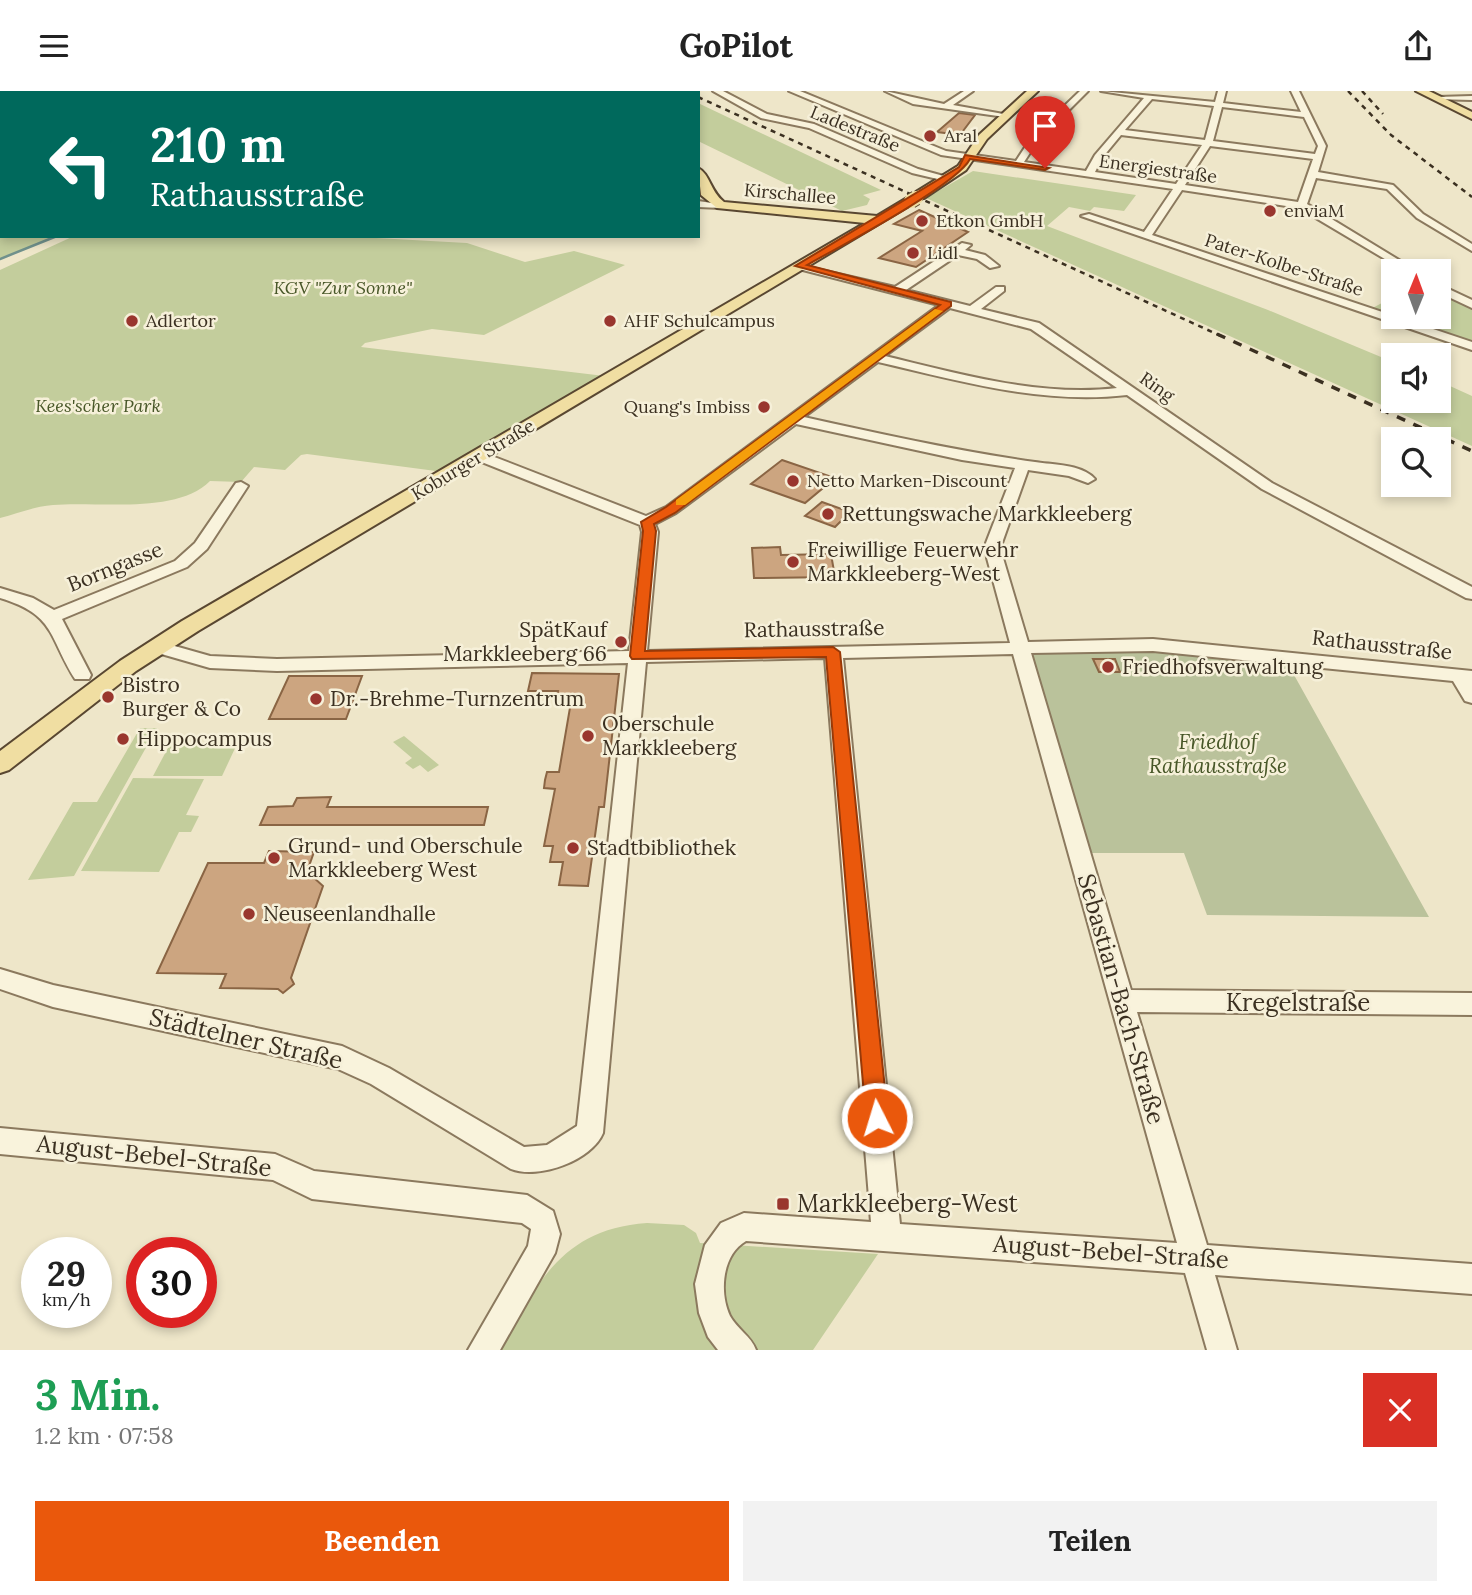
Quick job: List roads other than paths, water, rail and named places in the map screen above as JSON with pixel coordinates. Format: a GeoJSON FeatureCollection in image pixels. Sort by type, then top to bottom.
{"type":"FeatureCollection","features":[{"type":"Feature","properties":{"kind":"main road","name":"Koburger Straße"},"geometry":{"type":"LineString","coordinates":[[0,764],[157,647],[879,220],[962,168],[968,157],[1004,115],[1033,91]]}},
{"type":"Feature","properties":{"kind":"main road"},"geometry":{"type":"LineString","coordinates":[[1423,92],[1472,116]]}},
{"type":"Feature","properties":{"kind":"main road"},"geometry":{"type":"LineString","coordinates":[[700,176],[707,195],[721,205]]}},
{"type":"Feature","properties":{"kind":"main road","name":"Kirschallee"},"geometry":{"type":"LineString","coordinates":[[721,205],[879,220]]}},
{"type":"Feature","properties":{"kind":"street","name":"Ladestraße"},"geometry":{"type":"LineString","coordinates":[[717,91],[764,115],[811,126],[915,171],[951,174]]}},
{"type":"Feature","properties":{"kind":"street"},"geometry":{"type":"LineString","coordinates":[[793,91],[936,151],[968,157]]}},
{"type":"Feature","properties":{"kind":"street"},"geometry":{"type":"LineString","coordinates":[[889,91],[913,103],[1004,115]]}},
{"type":"Feature","properties":{"kind":"street"},"geometry":{"type":"LineString","coordinates":[[945,107],[969,91]]}},
{"type":"Feature","properties":{"kind":"street"},"geometry":{"type":"LineString","coordinates":[[1018,164],[1034,140],[1084,91]]}},
{"type":"Feature","properties":{"kind":"street"},"geometry":{"type":"LineString","coordinates":[[1104,91],[1307,115]]}},
{"type":"Feature","properties":{"kind":"street"},"geometry":{"type":"LineString","coordinates":[[1146,237],[1208,143],[1222,91]]}},
{"type":"Feature","properties":{"kind":"street"},"geometry":{"type":"LineString","coordinates":[[1295,91],[1321,143],[1302,205],[1392,259]]}},
{"type":"Feature","properties":{"kind":"street"},"geometry":{"type":"LineString","coordinates":[[1089,175],[1098,157],[1120,132],[1144,94]]}},
{"type":"Feature","properties":{"kind":"street"},"geometry":{"type":"LineString","coordinates":[[1437,99],[1472,98]]}},
{"type":"Feature","properties":{"kind":"street"},"geometry":{"type":"LineString","coordinates":[[1120,132],[1318,157]]}},
{"type":"Feature","properties":{"kind":"street","name":"Energiestraße"},"geometry":{"type":"LineString","coordinates":[[968,157],[1302,205]]}},
{"type":"Feature","properties":{"kind":"street"},"geometry":{"type":"LineString","coordinates":[[1311,174],[1390,187],[1420,216],[1472,248]]}},
{"type":"Feature","properties":{"kind":"street","name":"Kirschallee"},"geometry":{"type":"LineString","coordinates":[[700,204],[721,205]]}},
{"type":"Feature","properties":{"kind":"street","name":"Pater-Kolbe-Straße"},"geometry":{"type":"LineString","coordinates":[[1086,216],[1472,346]]}},
{"type":"Feature","properties":{"kind":"street"},"geometry":{"type":"LineString","coordinates":[[896,291],[966,245]]}},
{"type":"Feature","properties":{"kind":"street"},"geometry":{"type":"LineString","coordinates":[[954,251],[981,257],[995,265]]}},
{"type":"Feature","properties":{"kind":"street","name":"Ring"},"geometry":{"type":"LineString","coordinates":[[799,266],[1035,326],[1267,486],[1472,594]]}},
{"type":"Feature","properties":{"kind":"street"},"geometry":{"type":"LineString","coordinates":[[972,310],[1000,289]]}},
{"type":"Feature","properties":{"kind":"street"},"geometry":{"type":"LineString","coordinates":[[1451,289],[1472,289]]}},
{"type":"Feature","properties":{"kind":"street"},"geometry":{"type":"LineString","coordinates":[[1451,294],[1472,305]]}},
{"type":"Feature","properties":{"kind":"street"},"geometry":{"type":"LineString","coordinates":[[479,456],[647,522],[671,510],[948,304]]}},
{"type":"Feature","properties":{"kind":"street"},"geometry":{"type":"LineString","coordinates":[[876,358],[983,381],[1077,397],[1130,391]]}},
{"type":"Feature","properties":{"kind":"street"},"geometry":{"type":"LineString","coordinates":[[793,419],[883,441],[1073,473],[1088,479]]}},
{"type":"Feature","properties":{"kind":"street","name":"Sebastian-Bach-Straße"},"geometry":{"type":"LineString","coordinates":[[1023,465],[993,544],[1019,648],[1222,1350]]}},
{"type":"Feature","properties":{"kind":"street","name":"Borngasse"},"geometry":{"type":"LineString","coordinates":[[51,617],[181,565],[201,546],[241,486]]}},
{"type":"Feature","properties":{"kind":"street"},"geometry":{"type":"LineString","coordinates":[[637,656],[650,531],[647,522]]}},
{"type":"Feature","properties":{"kind":"street"},"geometry":{"type":"LineString","coordinates":[[0,593],[37,607],[51,617],[69,656],[82,675]]}},
{"type":"Feature","properties":{"kind":"street","name":"Rathausstraße"},"geometry":{"type":"LineString","coordinates":[[157,647],[210,662],[277,665],[1019,648],[1193,647],[1466,676]]}},
{"type":"Feature","properties":{"kind":"street"},"geometry":{"type":"LineString","coordinates":[[833,652],[887,1236]]}},
{"type":"Feature","properties":{"kind":"street","name":"Städtelner Straße"},"geometry":{"type":"LineString","coordinates":[[0,979],[53,996],[342,1058],[380,1076],[521,1160],[551,1158],[590,1133],[637,656]]}},
{"type":"Feature","properties":{"kind":"street"},"geometry":{"type":"LineString","coordinates":[[1466,676],[1472,697]]}},
{"type":"Feature","properties":{"kind":"street","name":"Kregelstraße"},"geometry":{"type":"LineString","coordinates":[[1123,1001],[1472,1004]]}},
{"type":"Feature","properties":{"kind":"street","name":"August-Bebel-Straße"},"geometry":{"type":"LineString","coordinates":[[0,1141],[275,1167],[312,1185],[513,1205],[536,1214],[543,1221],[546,1234],[540,1252],[483,1350]]}},
{"type":"Feature","properties":{"kind":"street","name":"August-Bebel-Straße"},"geometry":{"type":"LineString","coordinates":[[741,1350],[717,1324],[710,1299],[710,1281],[713,1259],[721,1241],[735,1230],[751,1227],[1472,1279]]}},
{"type":"Feature","properties":{"kind":"waterway"},"geometry":{"type":"LineString","coordinates":[[0,259],[52,238]]}},
{"type":"Feature","properties":{"kind":"railway"},"geometry":{"type":"LineString","coordinates":[[1348,91],[1391,135],[1472,197]]}},
{"type":"Feature","properties":{"kind":"railway"},"geometry":{"type":"LineString","coordinates":[[1362,91],[1383,114]]}},
{"type":"Feature","properties":{"kind":"railway"},"geometry":{"type":"LineString","coordinates":[[700,98],[1221,336]]}},
{"type":"Feature","properties":{"kind":"railway"},"geometry":{"type":"LineString","coordinates":[[1217,334],[1472,451]]}},
{"type":"Feature","properties":{"kind":"place","name":"Aral"},"geometry":{"type":"Point","coordinates":[930,136]}},
{"type":"Feature","properties":{"kind":"place","name":"enviaM"},"geometry":{"type":"Point","coordinates":[1270,211]}},
{"type":"Feature","properties":{"kind":"place","name":"Etkon GmbH"},"geometry":{"type":"Point","coordinates":[922,221]}},
{"type":"Feature","properties":{"kind":"place","name":"Lidl"},"geometry":{"type":"Point","coordinates":[913,253]}},
{"type":"Feature","properties":{"kind":"place","name":"Adlertor"},"geometry":{"type":"Point","coordinates":[132,321]}},
{"type":"Feature","properties":{"kind":"place","name":"AHF Schulcampus"},"geometry":{"type":"Point","coordinates":[610,321]}},
{"type":"Feature","properties":{"kind":"place","name":"Quang's Imbiss"},"geometry":{"type":"Point","coordinates":[764,407]}},
{"type":"Feature","properties":{"kind":"place","name":"Netto Marken-Discount"},"geometry":{"type":"Point","coordinates":[793,481]}},
{"type":"Feature","properties":{"kind":"place","name":"Rettungswache Markkleeberg"},"geometry":{"type":"Point","coordinates":[828,514]}},
{"type":"Feature","properties":{"kind":"place","name":"Freiwillige Feuerwehr Markkleeberg-West"},"geometry":{"type":"Point","coordinates":[793,562]}},
{"type":"Feature","properties":{"kind":"place","name":"SpätKauf Markkleeberg 66"},"geometry":{"type":"Point","coordinates":[621,642]}},
{"type":"Feature","properties":{"kind":"place","name":"Friedhofsverwaltung"},"geometry":{"type":"Point","coordinates":[1108,667]}},
{"type":"Feature","properties":{"kind":"place","name":"Bistro Burger & Co"},"geometry":{"type":"Point","coordinates":[108,697]}},
{"type":"Feature","properties":{"kind":"place","name":"Dr.-Brehme-Turnzentrum"},"geometry":{"type":"Point","coordinates":[316,699]}},
{"type":"Feature","properties":{"kind":"place","name":"Oberschule Markkleeberg"},"geometry":{"type":"Point","coordinates":[588,736]}},
{"type":"Feature","properties":{"kind":"place","name":"Hippocampus"},"geometry":{"type":"Point","coordinates":[123,739]}},
{"type":"Feature","properties":{"kind":"place","name":"Stadtbibliothek"},"geometry":{"type":"Point","coordinates":[573,848]}},
{"type":"Feature","properties":{"kind":"place","name":"Grund- und Oberschule Markkleeberg West"},"geometry":{"type":"Point","coordinates":[274,858]}},
{"type":"Feature","properties":{"kind":"place","name":"Neuseenlandhalle"},"geometry":{"type":"Point","coordinates":[249,914]}},
{"type":"Feature","properties":{"kind":"place","name":"Markkleeberg-West"},"geometry":{"type":"Point","coordinates":[783,1204]}},
{"type":"Feature","properties":{"kind":"park label","name":"KGV \"Zur Sonne\""},"geometry":{"type":"Point","coordinates":[343,288]}},
{"type":"Feature","properties":{"kind":"park label","name":"Kees'scher Park"},"geometry":{"type":"Point","coordinates":[98,406]}},
{"type":"Feature","properties":{"kind":"park label","name":"Friedhof Rathausstraße"},"geometry":{"type":"Point","coordinates":[1218,754]}}]}
